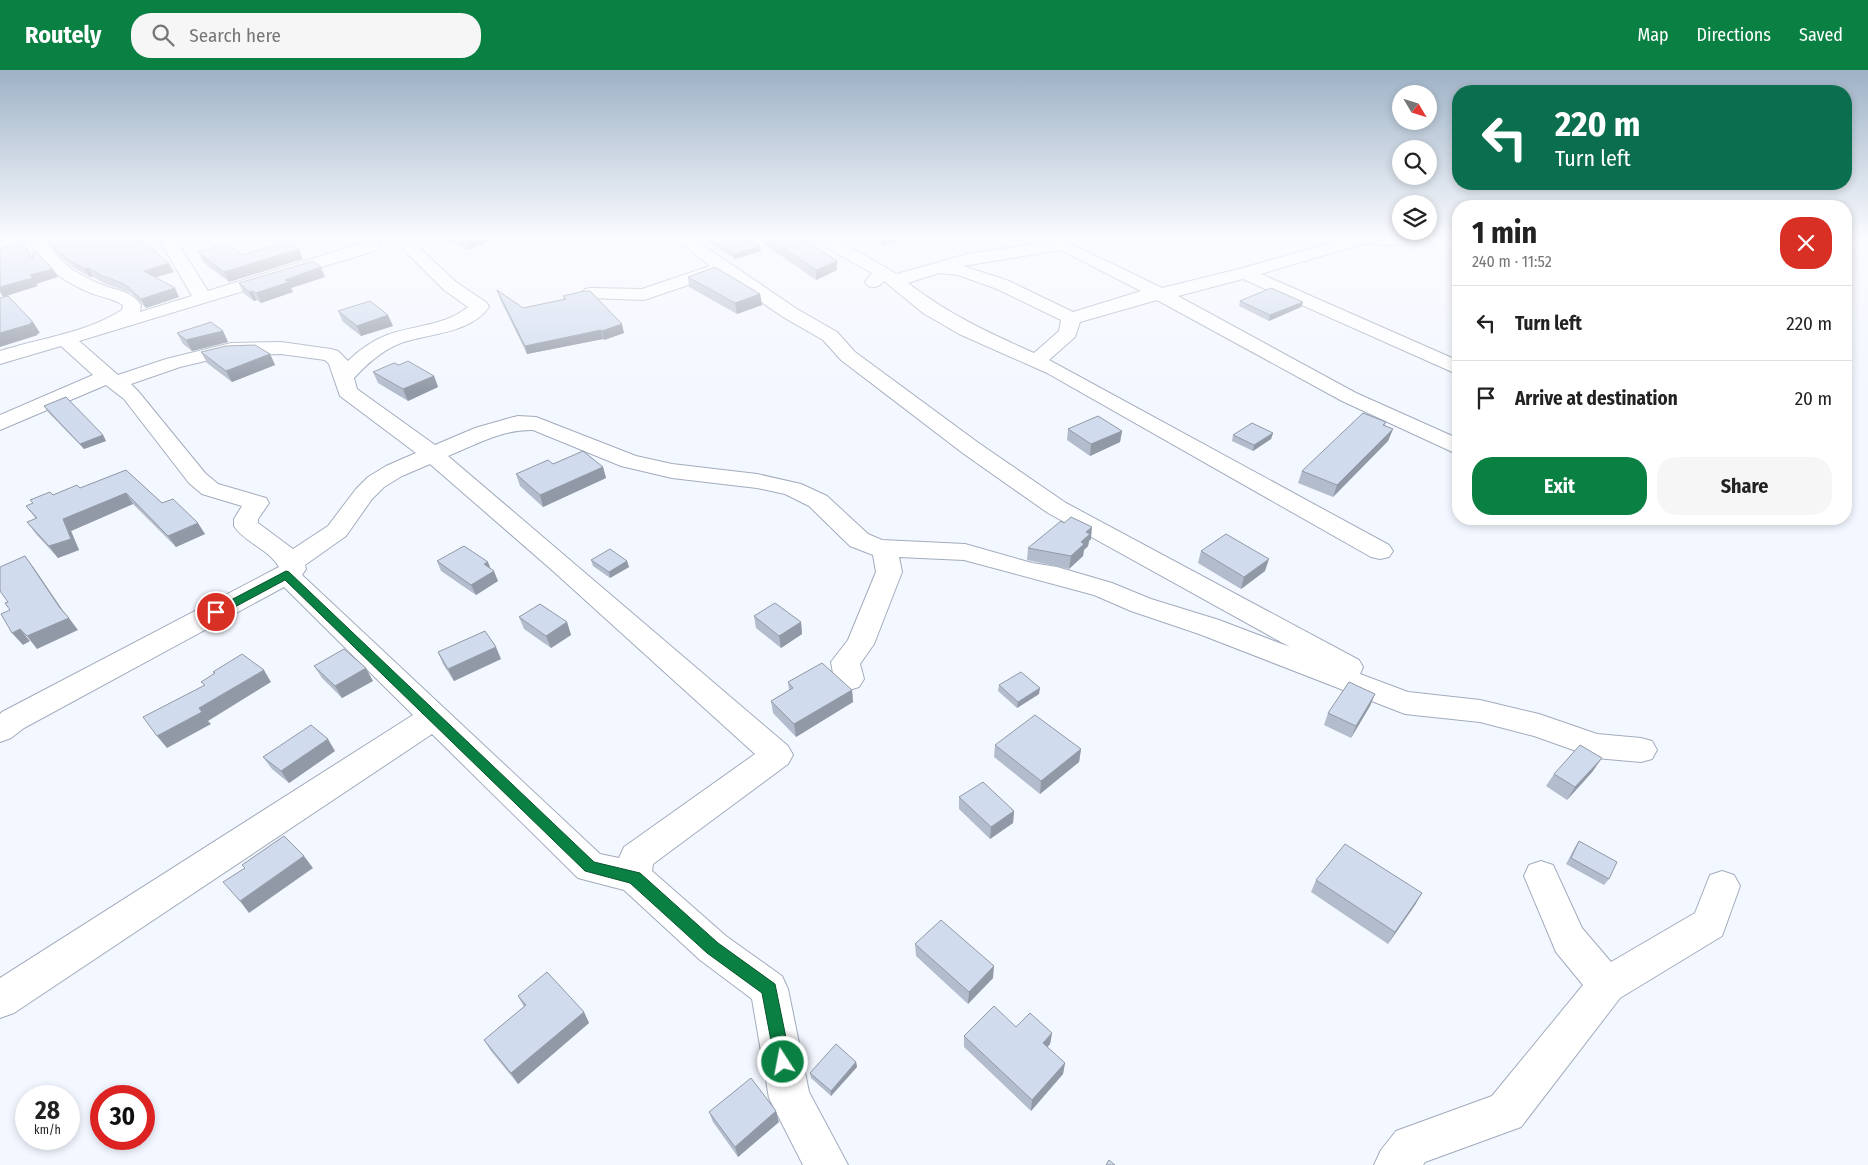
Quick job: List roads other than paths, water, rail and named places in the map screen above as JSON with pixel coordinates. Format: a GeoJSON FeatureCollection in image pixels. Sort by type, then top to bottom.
{"type":"FeatureCollection","features":[{"type":"Feature","properties":{"kind":"street"},"geometry":{"type":"LineString","coordinates":[[95,332],[120,321],[132,312],[132,305],[128,300],[99,290]]}},
{"type":"Feature","properties":{"kind":"street"},"geometry":{"type":"LineString","coordinates":[[199,290],[203,299]]}},
{"type":"Feature","properties":{"kind":"street"},"geometry":{"type":"LineString","coordinates":[[0,358],[40,345],[95,332],[231,290]]}},
{"type":"Feature","properties":{"kind":"street"},"geometry":{"type":"LineString","coordinates":[[345,383],[344,378],[358,361],[382,344],[468,318],[480,307],[456,290]]}},
{"type":"Feature","properties":{"kind":"street"},"geometry":{"type":"LineString","coordinates":[[591,293],[644,295],[658,290]]}},
{"type":"Feature","properties":{"kind":"street"},"geometry":{"type":"LineString","coordinates":[[757,290],[790,313],[830,336],[848,356],[972,450],[1057,508],[1344,664],[1405,703]]}},
{"type":"Feature","properties":{"kind":"street"},"geometry":{"type":"LineString","coordinates":[[901,290],[966,330],[1037,361],[1129,409],[1380,551]]}},
{"type":"Feature","properties":{"kind":"street"},"geometry":{"type":"LineString","coordinates":[[1013,290],[1071,318],[1158,293],[1181,290]]}},
{"type":"Feature","properties":{"kind":"street"},"geometry":{"type":"LineString","coordinates":[[1152,290],[1349,397],[1452,445]]}},
{"type":"Feature","properties":{"kind":"street"},"geometry":{"type":"LineString","coordinates":[[1283,290],[1452,366]]}},
{"type":"Feature","properties":{"kind":"street"},"geometry":{"type":"LineString","coordinates":[[1037,361],[1052,345],[1068,333],[1071,318]]}},
{"type":"Feature","properties":{"kind":"street"},"geometry":{"type":"LineString","coordinates":[[66,340],[131,395],[197,478],[210,490],[257,503],[246,520],[246,526],[434,717],[590,867],[634,877],[713,948],[769,989],[790,1098],[826,1165]]}},
{"type":"Feature","properties":{"kind":"street"},"geometry":{"type":"LineString","coordinates":[[0,422],[112,380],[231,349],[281,348],[331,355],[338,362],[348,392],[432,454],[562,565],[777,755],[636,857],[634,877]]}},
{"type":"Feature","properties":{"kind":"street"},"geometry":{"type":"LineString","coordinates":[[0,730],[13,720],[289,568],[337,531],[364,494],[376,482],[432,454],[483,433],[518,424],[536,424],[558,431],[629,461],[672,471],[757,481],[793,489],[818,501],[858,540],[878,548],[965,552],[1103,589],[1141,605],[1209,627],[1405,703],[1480,711],[1540,726],[1596,746],[1641,750]]}},
{"type":"Feature","properties":{"kind":"street"},"geometry":{"type":"LineString","coordinates":[[848,680],[845,662],[860,644],[889,572],[885,548]]}},
{"type":"Feature","properties":{"kind":"street"},"geometry":{"type":"LineString","coordinates":[[0,1000],[434,717]]}},
{"type":"Feature","properties":{"kind":"street"},"geometry":{"type":"LineString","coordinates":[[1541,876],[1569,940],[1608,985]]}},
{"type":"Feature","properties":{"kind":"street"},"geometry":{"type":"LineString","coordinates":[[1396,1165],[1411,1146],[1506,1112],[1608,985],[1709,924],[1722,886]]}}]}
